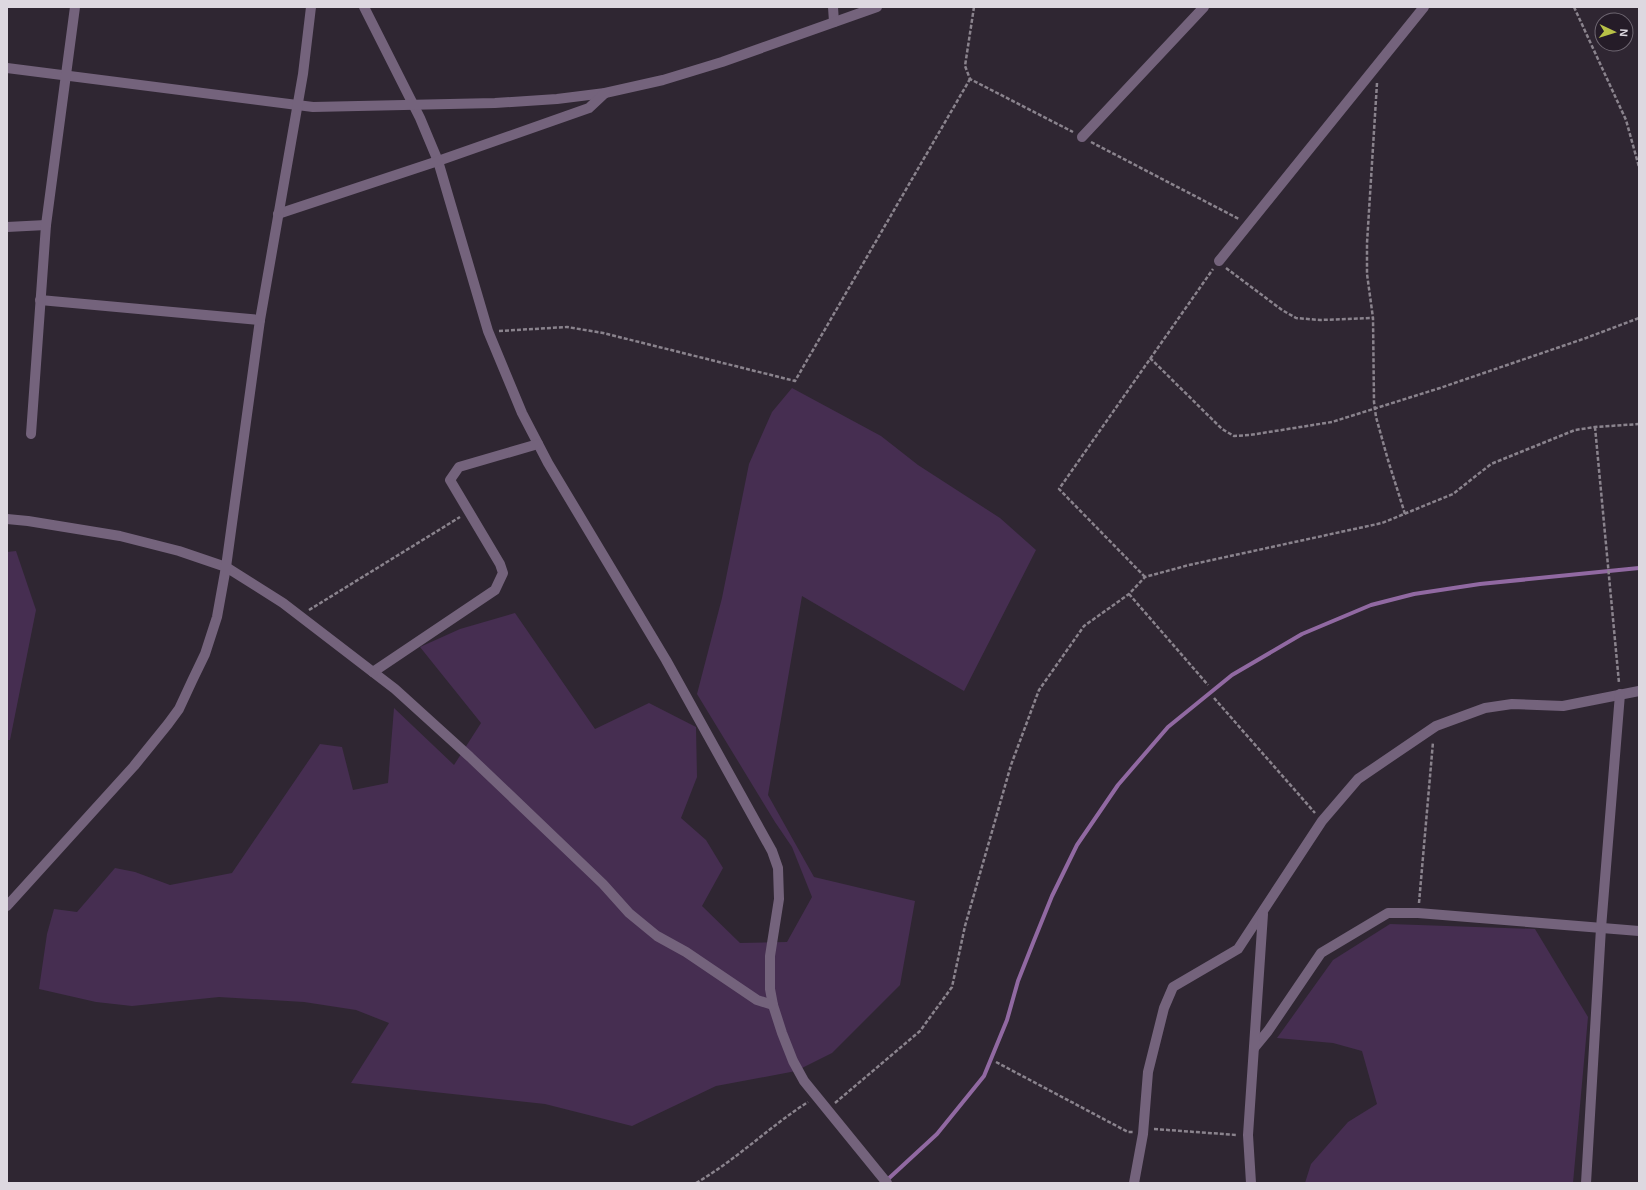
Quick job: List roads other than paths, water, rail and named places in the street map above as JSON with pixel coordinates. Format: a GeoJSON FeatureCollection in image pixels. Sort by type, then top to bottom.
{"type":"FeatureCollection","features":[{"type":"Feature","properties":{"kind":"street"},"geometry":{"type":"LineString","coordinates":[[31,434],[46,225],[75,7]]}},
{"type":"Feature","properties":{"kind":"street"},"geometry":{"type":"LineString","coordinates":[[7,906],[154,744],[179,709],[205,654],[217,618],[226,567],[260,320],[308,42],[311,7]]}},
{"type":"Feature","properties":{"kind":"street"},"geometry":{"type":"LineString","coordinates":[[364,7],[413,106],[438,161],[488,331],[522,413],[548,463],[666,660],[772,850],[778,868],[779,899],[770,956],[770,989],[773,1006],[782,1033],[794,1061],[804,1081],[884,1179]]}},
{"type":"Feature","properties":{"kind":"street"},"geometry":{"type":"LineString","coordinates":[[833,7],[834,22]]}},
{"type":"Feature","properties":{"kind":"street"},"geometry":{"type":"LineString","coordinates":[[7,68],[297,106],[413,106],[557,100],[605,93],[656,82],[694,71],[876,7]]}},
{"type":"Feature","properties":{"kind":"street"},"geometry":{"type":"LineString","coordinates":[[1082,137],[1204,7]]}},
{"type":"Feature","properties":{"kind":"street"},"geometry":{"type":"LineString","coordinates":[[1219,261],[1424,7]]}},
{"type":"Feature","properties":{"kind":"street"},"geometry":{"type":"LineString","coordinates":[[278,214],[438,161],[589,108],[605,93]]}},
{"type":"Feature","properties":{"kind":"street"},"geometry":{"type":"LineString","coordinates":[[7,227],[46,225]]}},
{"type":"Feature","properties":{"kind":"street"},"geometry":{"type":"LineString","coordinates":[[40,300],[260,320]]}},
{"type":"Feature","properties":{"kind":"street"},"geometry":{"type":"LineString","coordinates":[[373,672],[495,590],[504,573],[450,480],[459,467],[538,444]]}},
{"type":"Feature","properties":{"kind":"street"},"geometry":{"type":"LineString","coordinates":[[7,519],[120,536],[179,551],[226,567],[283,603],[395,689],[470,757],[602,884],[629,913],[657,936],[686,952],[757,1000],[773,1006]]}},
{"type":"Feature","properties":{"kind":"street"},"geometry":{"type":"LineString","coordinates":[[1134,1183],[1144,1131],[1148,1072],[1164,1008],[1173,986],[1238,949],[1322,821],[1358,779],[1434,728],[1485,708],[1512,704],[1563,706],[1639,691]]}},
{"type":"Feature","properties":{"kind":"street"},"geometry":{"type":"LineString","coordinates":[[1586,1183],[1601,928],[1620,694]]}},
{"type":"Feature","properties":{"kind":"street"},"geometry":{"type":"LineString","coordinates":[[1251,1183],[1248,1135],[1263,912]]}},
{"type":"Feature","properties":{"kind":"street"},"geometry":{"type":"LineString","coordinates":[[1254,1048],[1268,1031],[1321,953],[1388,913],[1418,913],[1639,931]]}},
{"type":"Feature","properties":{"kind":"waterway"},"geometry":{"type":"LineString","coordinates":[[886,1181],[937,1134],[984,1076],[1007,1020],[1018,981],[1033,943],[1052,896],[1077,845],[1118,785],[1168,727],[1232,675],[1302,634],[1371,605],[1414,594],[1480,584],[1639,568]]}}]}
